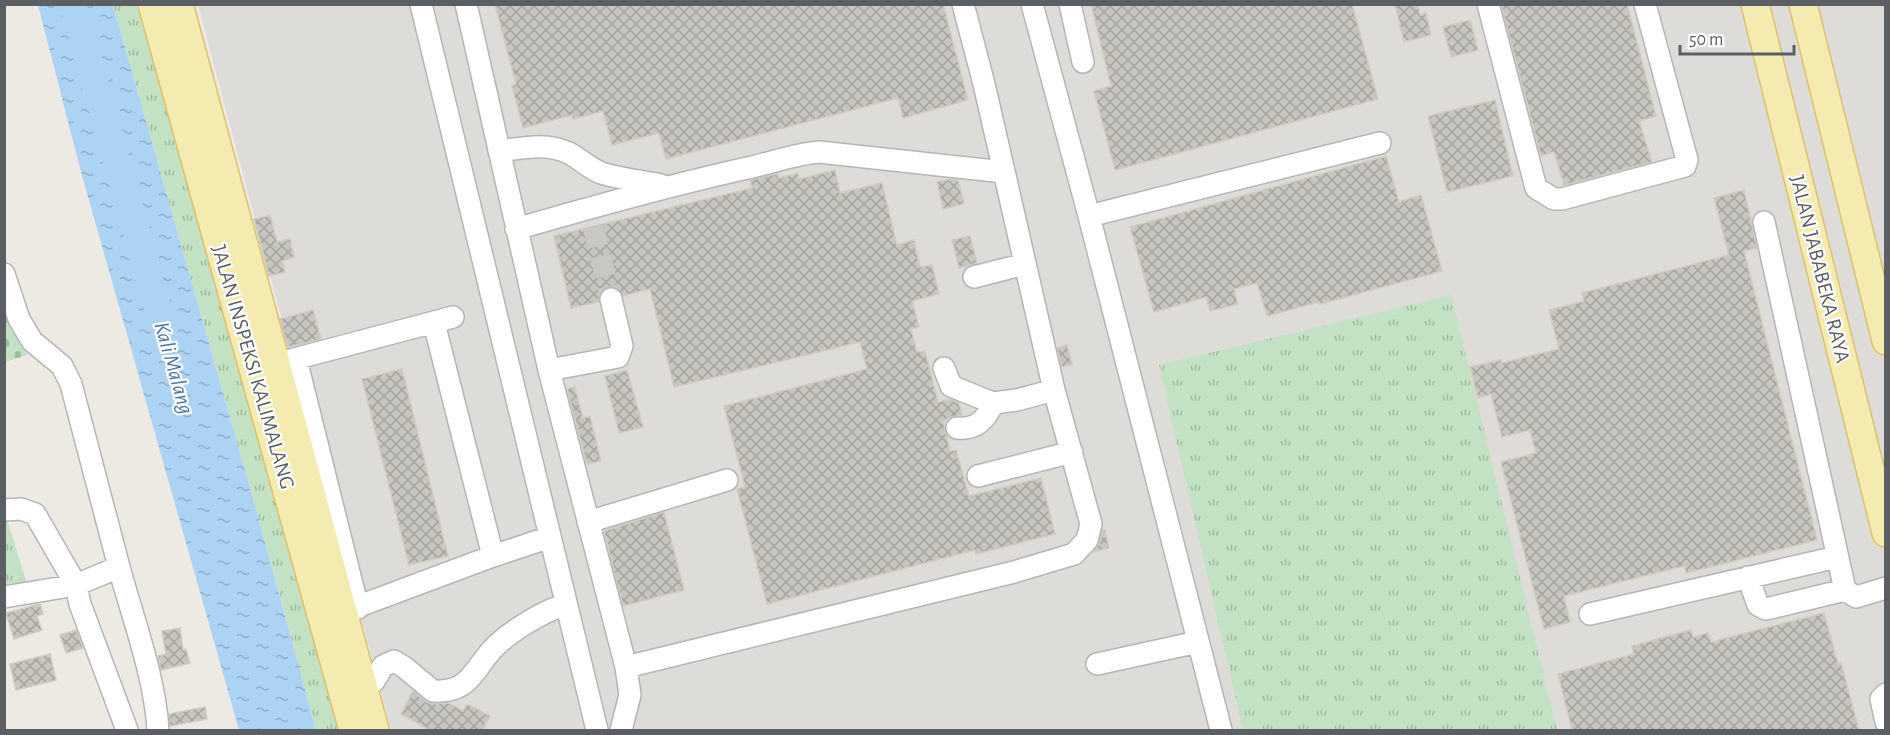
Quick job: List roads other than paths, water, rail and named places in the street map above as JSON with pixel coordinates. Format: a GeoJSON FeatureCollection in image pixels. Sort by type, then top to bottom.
{"type":"FeatureCollection","features":[{"type":"Feature","properties":{"kind":"main road","name":"JALAN INSPEKSI KALIMALANG"},"geometry":{"type":"LineString","coordinates":[[152,4],[353,730]]}},
{"type":"Feature","properties":{"kind":"main road","name":"JALAN INSPEKSI KALIMALANG"},"geometry":{"type":"LineString","coordinates":[[179,4],[286,361],[351,610],[362,684],[375,730]]}},
{"type":"Feature","properties":{"kind":"main road","name":"JALAN JABABEKA RAYA"},"geometry":{"type":"LineString","coordinates":[[1755,4],[1886,533]]}},
{"type":"Feature","properties":{"kind":"main road"},"geometry":{"type":"LineString","coordinates":[[1803,4],[1886,341]]}},
{"type":"Feature","properties":{"kind":"street"},"geometry":{"type":"LineString","coordinates":[[420,4],[597,730]]}},
{"type":"Feature","properties":{"kind":"street"},"geometry":{"type":"LineString","coordinates":[[466,4],[549,370],[626,667],[630,695],[621,730]]}},
{"type":"Feature","properties":{"kind":"street"},"geometry":{"type":"LineString","coordinates":[[626,667],[1014,572],[1074,554],[1086,540],[1090,524],[1054,390],[963,4]]}},
{"type":"Feature","properties":{"kind":"street"},"geometry":{"type":"LineString","coordinates":[[1032,4],[1221,730]]}},
{"type":"Feature","properties":{"kind":"street"},"geometry":{"type":"LineString","coordinates":[[1070,4],[1083,62]]}},
{"type":"Feature","properties":{"kind":"street"},"geometry":{"type":"LineString","coordinates":[[1488,4],[1536,189],[1554,199],[1562,199],[1685,166],[1687,160],[1646,4]]}},
{"type":"Feature","properties":{"kind":"street"},"geometry":{"type":"LineString","coordinates":[[1089,216],[1380,142]]}},
{"type":"Feature","properties":{"kind":"street"},"geometry":{"type":"LineString","coordinates":[[499,151],[537,146],[554,147],[601,173],[666,186]]}},
{"type":"Feature","properties":{"kind":"street"},"geometry":{"type":"LineString","coordinates":[[516,229],[591,217],[666,186],[805,153],[819,152],[1004,172]]}},
{"type":"Feature","properties":{"kind":"street"},"geometry":{"type":"LineString","coordinates":[[1764,222],[1845,590],[1856,597],[1886,588]]}},
{"type":"Feature","properties":{"kind":"street"},"geometry":{"type":"LineString","coordinates":[[974,277],[1025,264]]}},
{"type":"Feature","properties":{"kind":"street"},"geometry":{"type":"LineString","coordinates":[[4,274],[19,319],[32,341],[62,366],[70,384],[147,670],[158,730]]}},
{"type":"Feature","properties":{"kind":"street"},"geometry":{"type":"LineString","coordinates":[[549,370],[618,357],[621,346],[611,299]]}},
{"type":"Feature","properties":{"kind":"street"},"geometry":{"type":"LineString","coordinates":[[286,361],[444,320],[494,556]]}},
{"type":"Feature","properties":{"kind":"street"},"geometry":{"type":"LineString","coordinates":[[944,368],[951,386],[993,403],[1017,400],[1054,390]]}},
{"type":"Feature","properties":{"kind":"street"},"geometry":{"type":"LineString","coordinates":[[957,428],[968,430],[976,427],[988,414],[993,403]]}},
{"type":"Feature","properties":{"kind":"street"},"geometry":{"type":"LineString","coordinates":[[978,476],[1072,452]]}},
{"type":"Feature","properties":{"kind":"street"},"geometry":{"type":"LineString","coordinates":[[588,522],[727,480]]}},
{"type":"Feature","properties":{"kind":"street"},"geometry":{"type":"LineString","coordinates":[[4,510],[21,509],[34,513],[76,585],[127,730]]}},
{"type":"Feature","properties":{"kind":"street"},"geometry":{"type":"LineString","coordinates":[[351,610],[550,537]]}},
{"type":"Feature","properties":{"kind":"street"},"geometry":{"type":"LineString","coordinates":[[1590,614],[1837,557]]}},
{"type":"Feature","properties":{"kind":"street"},"geometry":{"type":"LineString","coordinates":[[4,597],[76,585],[119,567]]}},
{"type":"Feature","properties":{"kind":"street"},"geometry":{"type":"LineString","coordinates":[[1748,577],[1754,599],[1762,609],[1845,590]]}},
{"type":"Feature","properties":{"kind":"street"},"geometry":{"type":"LineString","coordinates":[[362,684],[374,681],[383,666],[394,661],[404,666],[434,691],[454,689],[467,682],[491,650],[550,609],[566,604]]}},
{"type":"Feature","properties":{"kind":"street"},"geometry":{"type":"LineString","coordinates":[[1097,664],[1198,642]]}},
{"type":"Feature","properties":{"kind":"street"},"geometry":{"type":"LineString","coordinates":[[1886,694],[1881,699],[1886,722]]}},
{"type":"Feature","properties":{"kind":"water"},"geometry":{"type":"Polygon","coordinates":[[[38,5],[113,5],[256,509],[316,730],[239,730],[81,172],[38,5]]]}},
{"type":"Feature","properties":{"kind":"waterway","name":"Kali Malang"},"geometry":{"type":"LineString","coordinates":[[73,4],[163,328]]}},
{"type":"Feature","properties":{"kind":"tunnel"},"geometry":{"type":"LineString","coordinates":[[593,226],[611,299]]}}]}
